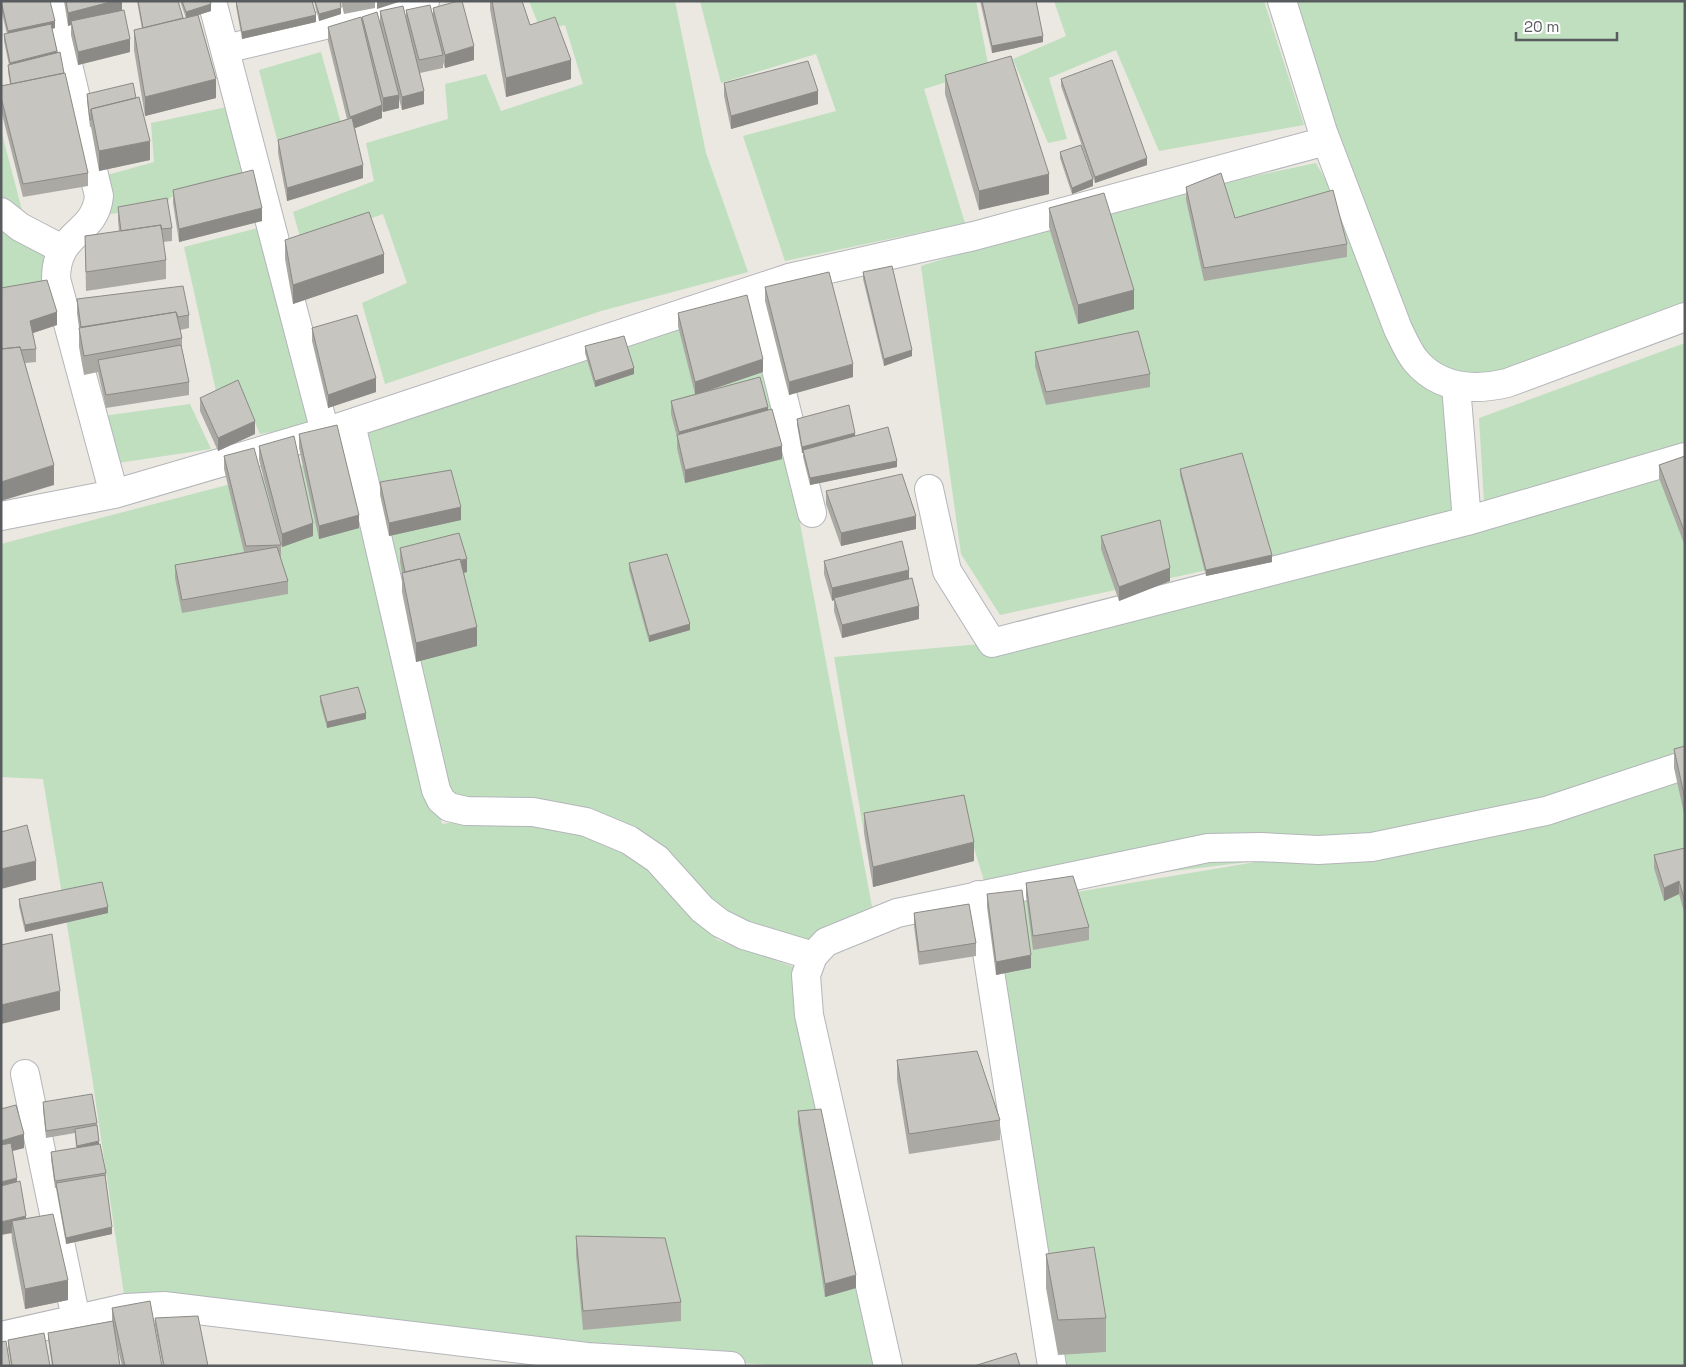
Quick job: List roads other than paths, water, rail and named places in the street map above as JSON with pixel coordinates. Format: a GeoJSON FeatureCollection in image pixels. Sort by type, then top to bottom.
{"type":"FeatureCollection","features":[{"type":"Feature","properties":{"kind":"street"},"geometry":{"type":"LineString","coordinates":[[53,1],[100,196],[98,210],[94,216],[62,249],[56,264],[56,279],[114,494]]}},
{"type":"Feature","properties":{"kind":"street"},"geometry":{"type":"LineString","coordinates":[[212,1],[325,432]]}},
{"type":"Feature","properties":{"kind":"street"},"geometry":{"type":"LineString","coordinates":[[225,49],[425,1]]}},
{"type":"Feature","properties":{"kind":"street"},"geometry":{"type":"LineString","coordinates":[[1282,1],[1326,140],[1398,329],[1414,359],[1432,376],[1456,386],[1484,389],[1508,383],[1685,317]]}},
{"type":"Feature","properties":{"kind":"street"},"geometry":{"type":"LineString","coordinates":[[1,516],[114,494],[325,432],[789,278],[974,236],[1326,140]]}},
{"type":"Feature","properties":{"kind":"street"},"geometry":{"type":"LineString","coordinates":[[1,212],[20,227],[62,249]]}},
{"type":"Feature","properties":{"kind":"street"},"geometry":{"type":"LineString","coordinates":[[756,289],[812,514]]}},
{"type":"Feature","properties":{"kind":"street"},"geometry":{"type":"LineString","coordinates":[[1456,386],[1467,521]]}},
{"type":"Feature","properties":{"kind":"street"},"geometry":{"type":"LineString","coordinates":[[351,424],[436,790],[441,800],[449,807],[466,811],[533,812],[586,822],[629,840],[657,859],[702,909],[720,923],[744,935],[813,956]]}},
{"type":"Feature","properties":{"kind":"street"},"geometry":{"type":"LineString","coordinates":[[929,489],[947,571],[992,643],[1467,521],[1685,457]]}},
{"type":"Feature","properties":{"kind":"street"},"geometry":{"type":"LineString","coordinates":[[888,1366],[809,1015],[806,975],[813,956],[826,942],[897,913],[1208,848],[1260,847],[1318,850],[1372,847],[1546,810],[1685,765]]}},
{"type":"Feature","properties":{"kind":"street"},"geometry":{"type":"LineString","coordinates":[[978,895],[1052,1366]]}},
{"type":"Feature","properties":{"kind":"street"},"geometry":{"type":"LineString","coordinates":[[25,1074],[76,1319]]}},
{"type":"Feature","properties":{"kind":"street"},"geometry":{"type":"LineString","coordinates":[[1,1336],[126,1308],[164,1306],[630,1363],[731,1366]]}}]}
